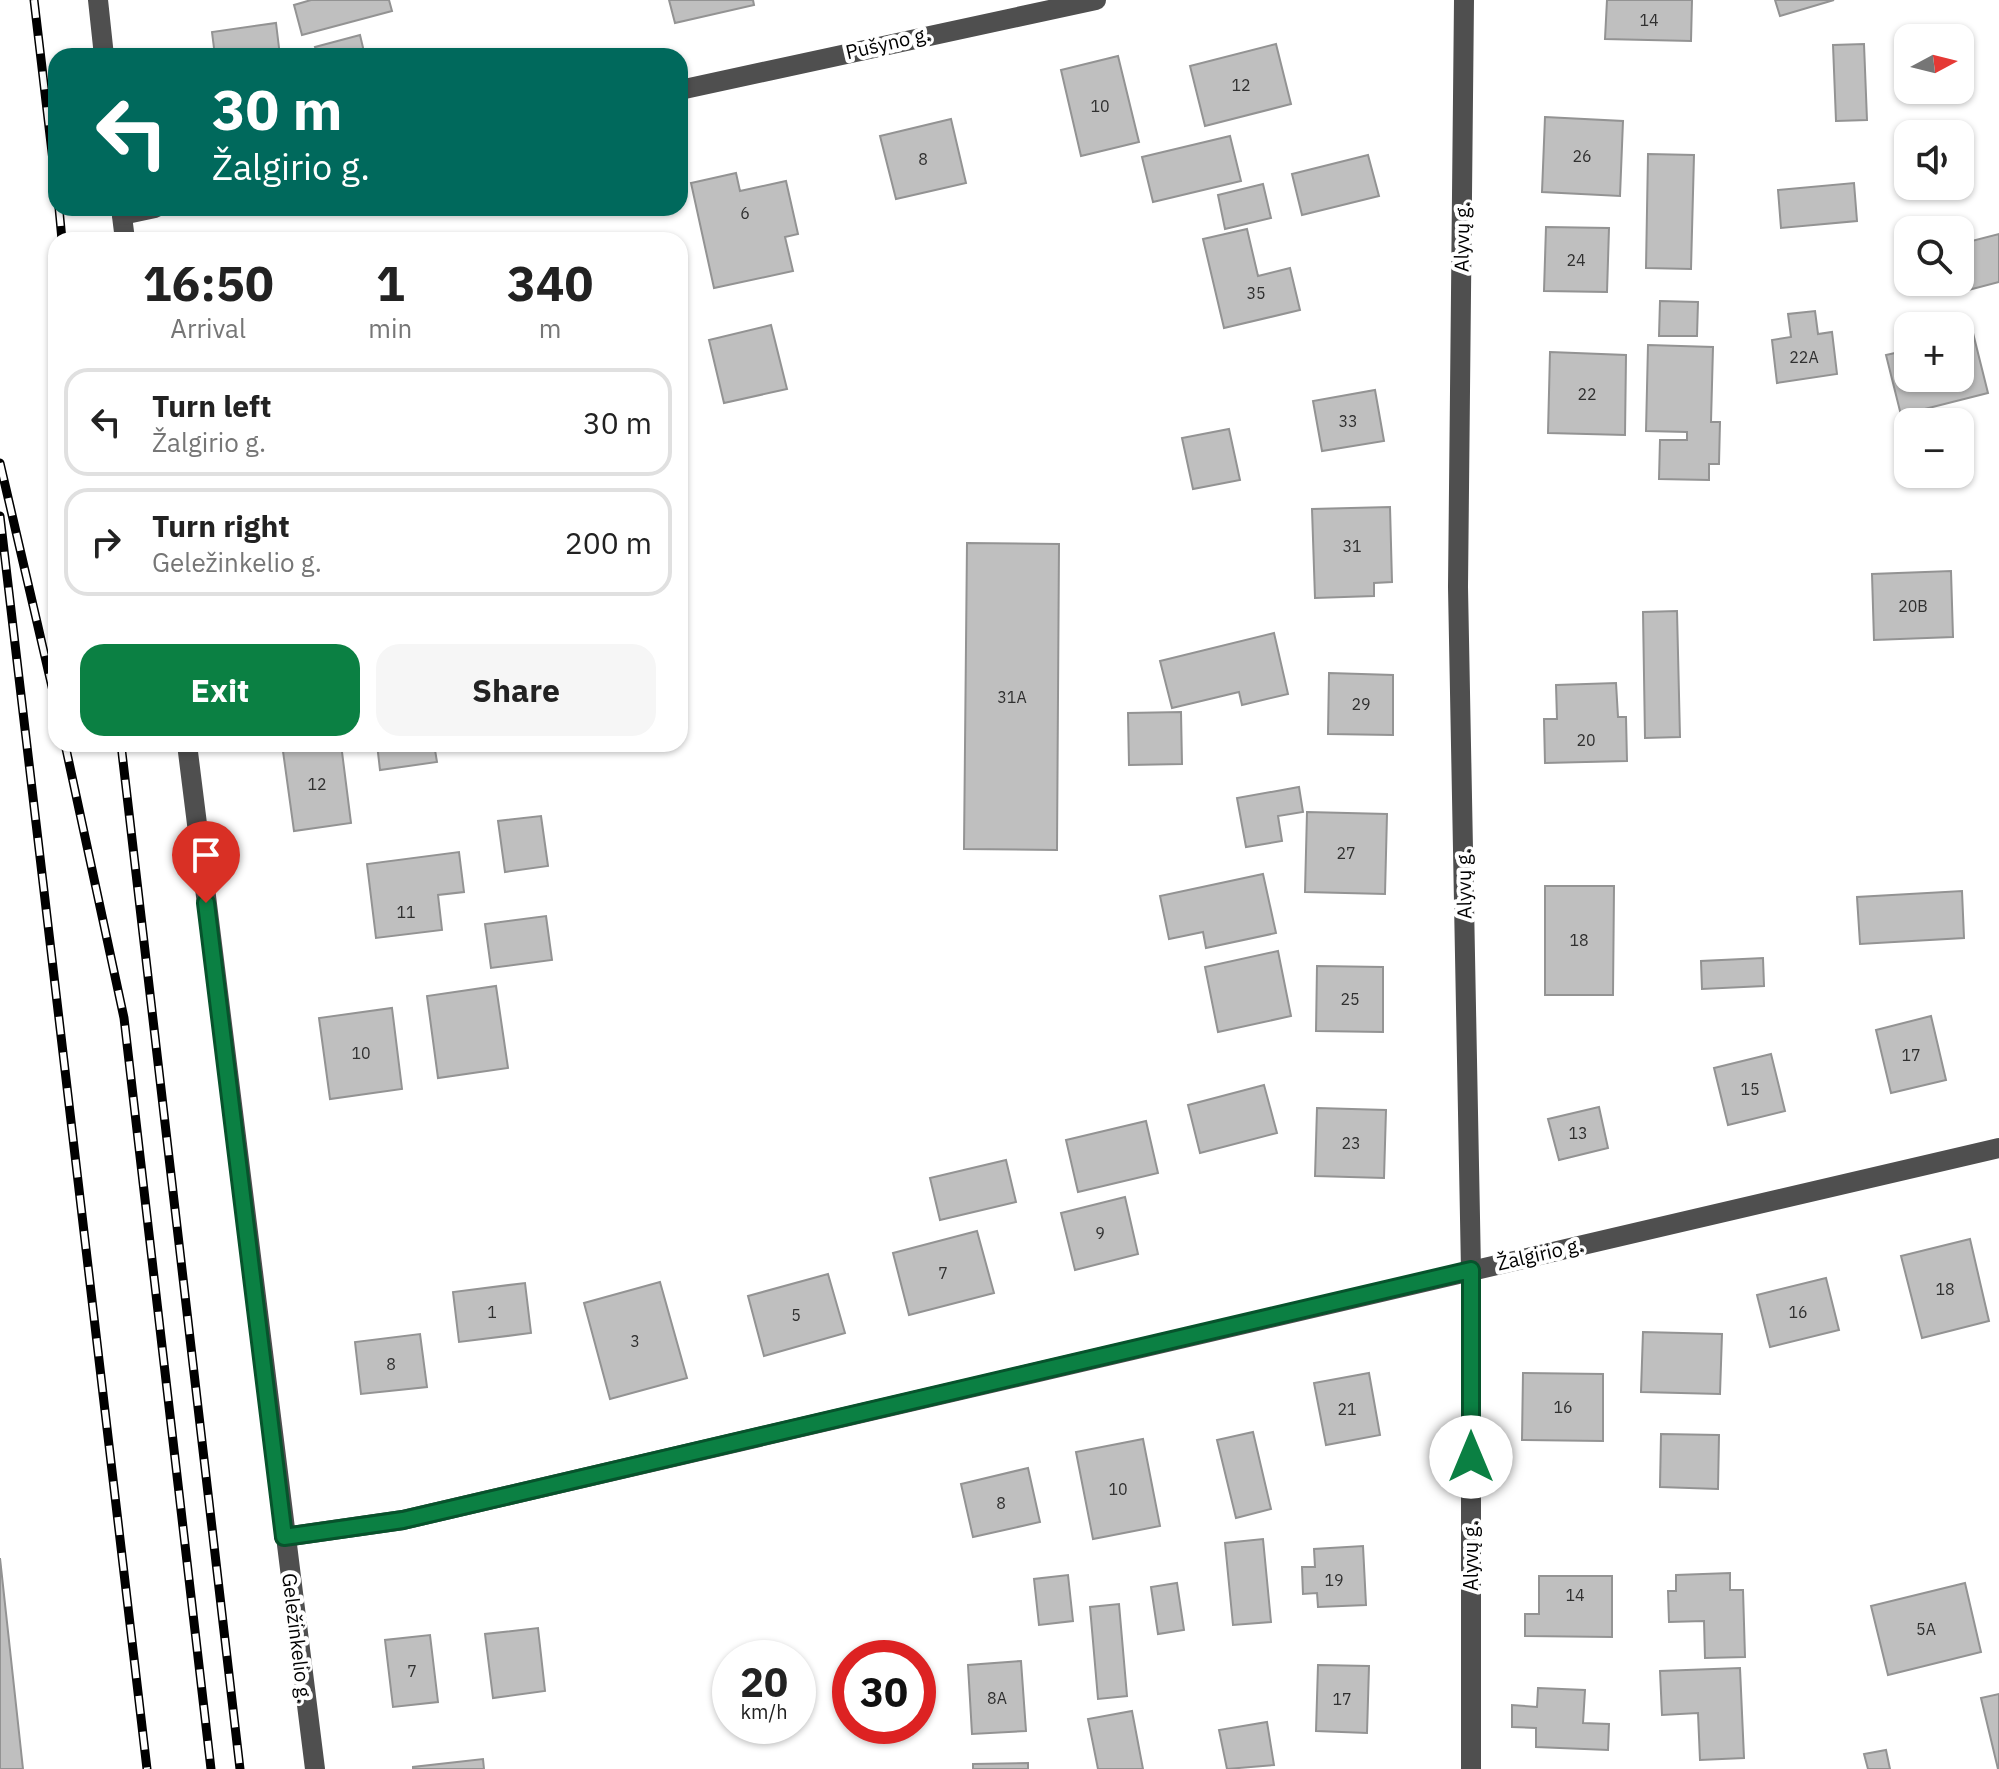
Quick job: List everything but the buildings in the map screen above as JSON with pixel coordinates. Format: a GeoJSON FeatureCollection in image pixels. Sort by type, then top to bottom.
{"type":"FeatureCollection","features":[{"type":"Feature","properties":{"kind":"street"},"geometry":{"type":"LineString","coordinates":[[98,0],[103,48]]}},
{"type":"Feature","properties":{"kind":"street","name":"Pušyno g."},"geometry":{"type":"LineString","coordinates":[[688,88],[1096,0]]}},
{"type":"Feature","properties":{"kind":"street","name":"Alyvų g."},"geometry":{"type":"LineString","coordinates":[[1464,0],[1458,587],[1471,1270],[1471,1769]]}},
{"type":"Feature","properties":{"kind":"street","name":"Geležinkelio g."},"geometry":{"type":"LineString","coordinates":[[188,752],[315,1769]]}},
{"type":"Feature","properties":{"kind":"street","name":"Žalgirio g."},"geometry":{"type":"LineString","coordinates":[[284,1537],[403,1520],[1999,1148]]}},
{"type":"Feature","properties":{"kind":"railway"},"geometry":{"type":"LineString","coordinates":[[34,0],[48,118]]}},
{"type":"Feature","properties":{"kind":"railway"},"geometry":{"type":"LineString","coordinates":[[60,216],[61,232]]}},
{"type":"Feature","properties":{"kind":"railway"},"geometry":{"type":"LineString","coordinates":[[0,463],[48,670]]}},
{"type":"Feature","properties":{"kind":"railway"},"geometry":{"type":"LineString","coordinates":[[0,516],[147,1769]]}},
{"type":"Feature","properties":{"kind":"railway"},"geometry":{"type":"LineString","coordinates":[[67,752],[124,1018],[211,1769]]}},
{"type":"Feature","properties":{"kind":"railway"},"geometry":{"type":"LineString","coordinates":[[122,752],[240,1769]]}},
{"type":"Feature","properties":{"kind":"route"},"geometry":{"type":"LineString","coordinates":[[206,903],[284,1537],[403,1520],[1471,1270],[1471,1457]]}}]}
